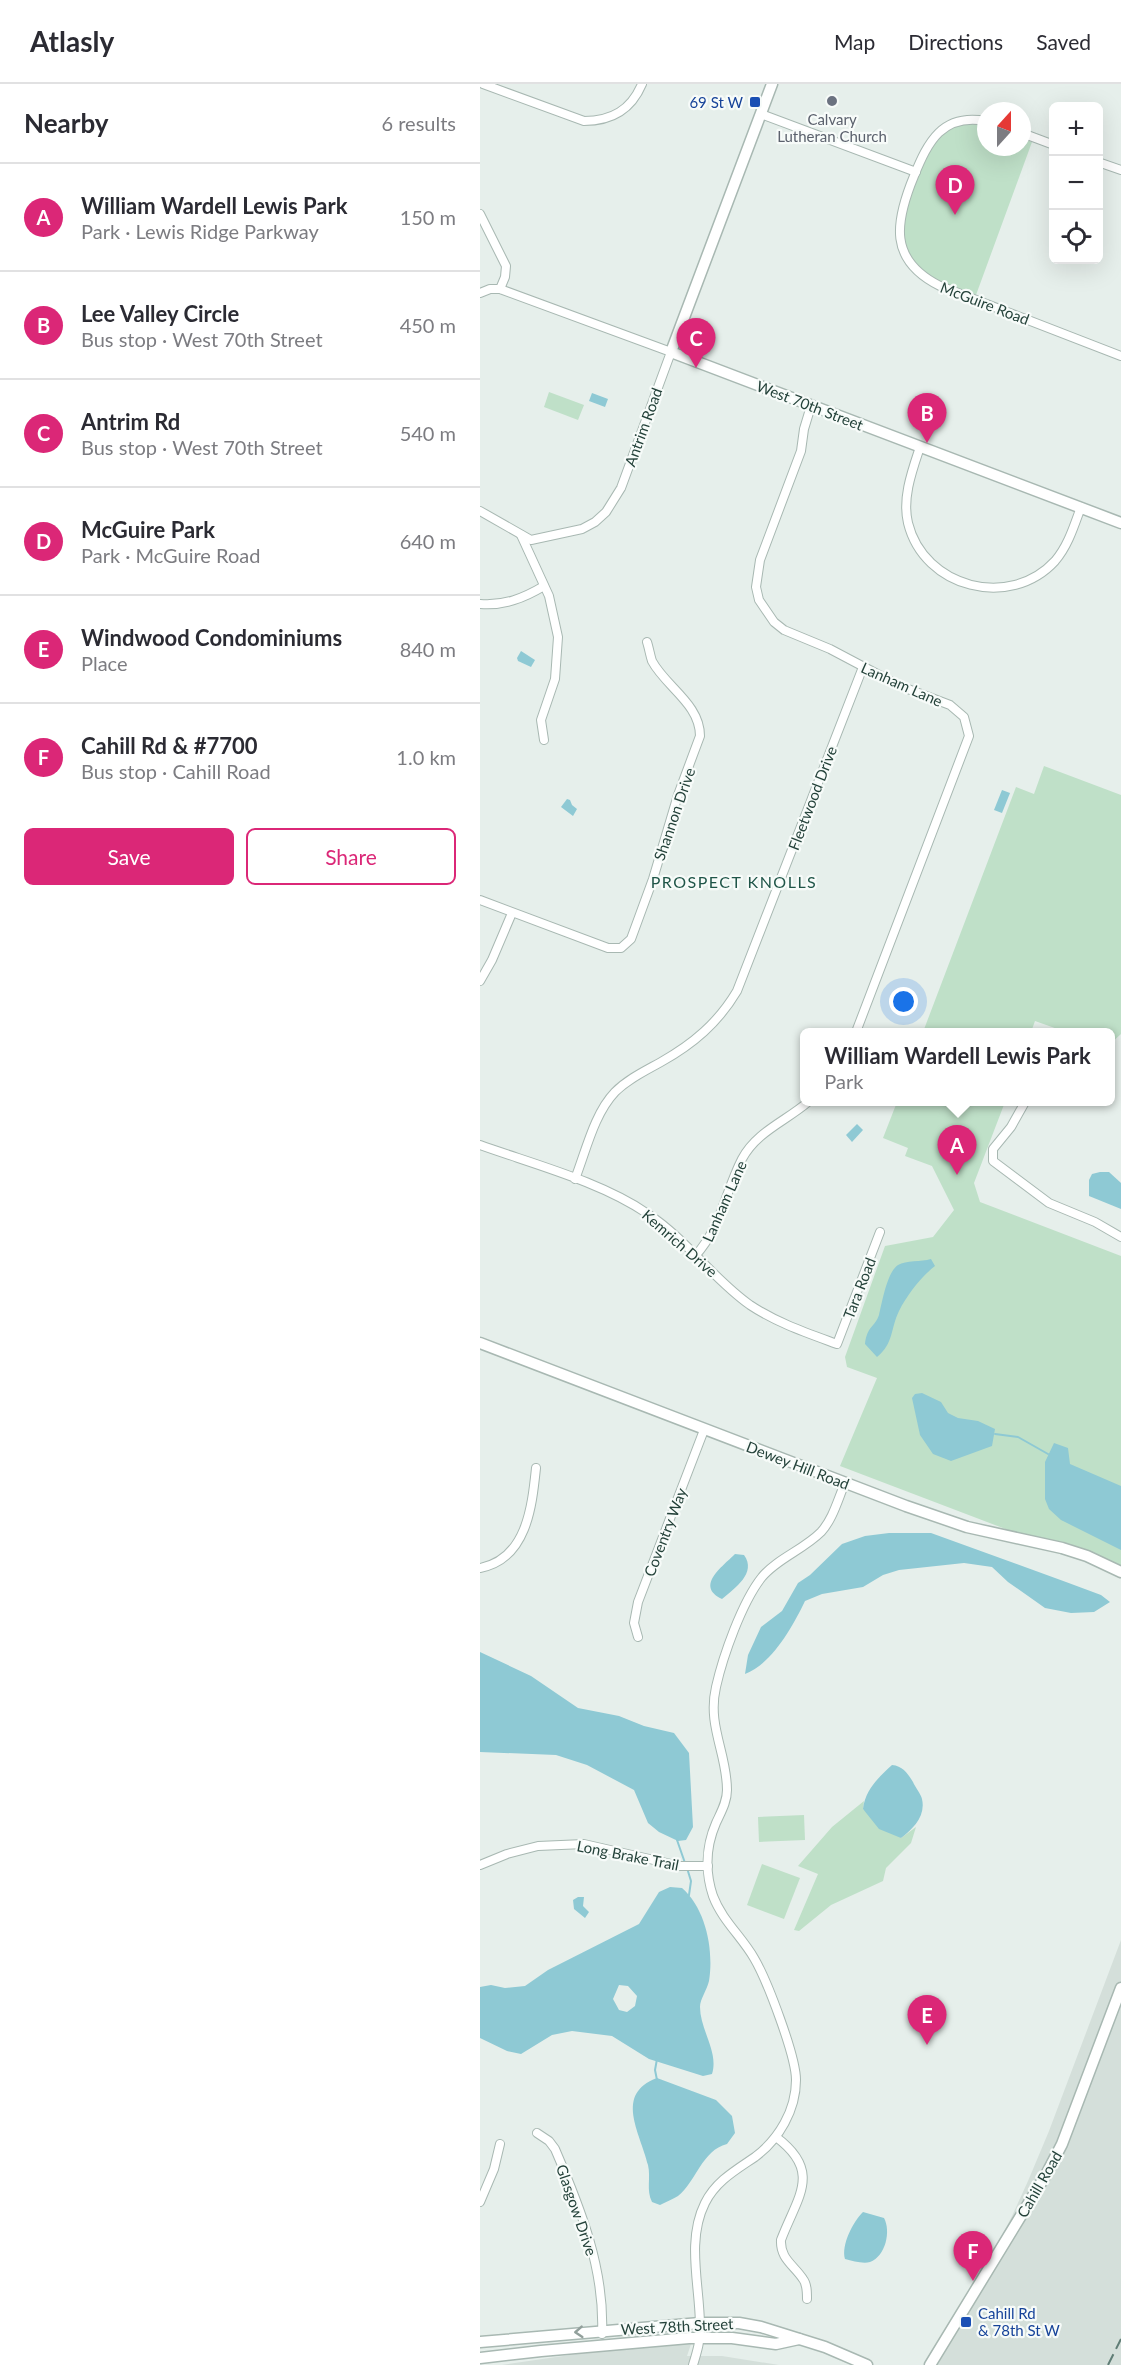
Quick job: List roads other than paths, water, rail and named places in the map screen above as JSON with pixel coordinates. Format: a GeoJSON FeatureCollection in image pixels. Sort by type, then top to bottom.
{"type":"FeatureCollection","features":[{"type":"Feature","properties":{"kind":"street"},"geometry":{"type":"LineString","coordinates":[[483,84],[570,117],[584,121],[599,121],[624,110],[634,99],[642,84]]}},
{"type":"Feature","properties":{"kind":"street","name":"Antrim Road"},"geometry":{"type":"LineString","coordinates":[[521,535],[531,540],[582,529],[595,522],[606,512],[621,488],[772,84]]}},
{"type":"Feature","properties":{"kind":"street"},"geometry":{"type":"LineString","coordinates":[[761,114],[916,172]]}},
{"type":"Feature","properties":{"kind":"street","name":"McGuire Road"},"geometry":{"type":"LineString","coordinates":[[977,121],[964,120],[939,131],[927,146],[916,172],[903,205],[899,232],[905,253],[916,271],[927,280],[940,286],[1121,356]]}},
{"type":"Feature","properties":{"kind":"street"},"geometry":{"type":"LineString","coordinates":[[1031,136],[1049,143]]}},
{"type":"Feature","properties":{"kind":"street"},"geometry":{"type":"LineString","coordinates":[[1103,164],[1121,170]]}},
{"type":"Feature","properties":{"kind":"street"},"geometry":{"type":"LineString","coordinates":[[480,214],[506,266],[505,277],[500,289],[490,289],[480,293]]}},
{"type":"Feature","properties":{"kind":"street","name":"West 70th Street"},"geometry":{"type":"LineString","coordinates":[[500,289],[1121,522]]}},
{"type":"Feature","properties":{"kind":"street","name":"Lanham Lane"},"geometry":{"type":"LineString","coordinates":[[811,406],[804,429],[801,451],[760,560],[756,587],[759,600],[784,630],[830,649],[900,686],[950,705],[964,717],[969,736],[858,1028]]}},
{"type":"Feature","properties":{"kind":"street"},"geometry":{"type":"LineString","coordinates":[[920,447],[908,490],[908,523],[922,554],[946,575],[961,583],[996,589],[1027,581],[1041,573],[1065,548],[1081,507]]}},
{"type":"Feature","properties":{"kind":"street"},"geometry":{"type":"LineString","coordinates":[[480,512],[521,535],[555,616],[558,647],[555,679],[541,720],[544,740]]}},
{"type":"Feature","properties":{"kind":"street"},"geometry":{"type":"LineString","coordinates":[[480,604],[500,604],[516,600],[544,586]]}},
{"type":"Feature","properties":{"kind":"street","name":"Shannon Drive"},"geometry":{"type":"LineString","coordinates":[[480,900],[608,948],[621,948],[631,939],[678,795],[700,736],[700,728],[694,712],[652,660],[647,642]]}},
{"type":"Feature","properties":{"kind":"street","name":"Fleetwood Drive"},"geometry":{"type":"LineString","coordinates":[[576,1179],[598,1118],[615,1092],[696,1040],[726,1009],[737,991],[862,667]]}},
{"type":"Feature","properties":{"kind":"street"},"geometry":{"type":"LineString","coordinates":[[480,981],[492,960],[512,913]]}},
{"type":"Feature","properties":{"kind":"street","name":"Lanham Lane"},"geometry":{"type":"LineString","coordinates":[[695,1256],[716,1227],[742,1159],[749,1148],[801,1106]]}},
{"type":"Feature","properties":{"kind":"street"},"geometry":{"type":"LineString","coordinates":[[1022,1106],[1011,1126],[993,1149],[993,1161],[1049,1203],[1095,1222],[1121,1237]]}},
{"type":"Feature","properties":{"kind":"street","name":"Kemrich Drive"},"geometry":{"type":"LineString","coordinates":[[480,1144],[621,1198],[650,1215],[749,1304],[771,1317],[837,1344]]}},
{"type":"Feature","properties":{"kind":"street","name":"Tara Road"},"geometry":{"type":"LineString","coordinates":[[837,1344],[880,1232]]}},
{"type":"Feature","properties":{"kind":"street","name":"Dewey Hill Road"},"geometry":{"type":"LineString","coordinates":[[480,1343],[844,1483],[967,1527],[1071,1550],[1121,1572]]}},
{"type":"Feature","properties":{"kind":"street","name":"Coventry Way"},"geometry":{"type":"LineString","coordinates":[[638,1637],[634,1623],[638,1602],[705,1430]]}},
{"type":"Feature","properties":{"kind":"street"},"geometry":{"type":"LineString","coordinates":[[480,1568],[498,1561],[510,1551],[527,1525],[532,1508],[536,1468]]}},
{"type":"Feature","properties":{"kind":"street"},"geometry":{"type":"LineString","coordinates":[[693,2365],[700,2330],[695,2251],[699,2216],[716,2186],[729,2174],[767,2148],[776,2137],[790,2111],[795,2096],[796,2080],[794,2064],[756,1960],[722,1913],[714,1897],[708,1866],[709,1843],[727,1794],[726,1778],[713,1720],[713,1702],[716,1686],[735,1631],[751,1593],[776,1563],[822,1530],[831,1517],[844,1483]]}},
{"type":"Feature","properties":{"kind":"street","name":"Long Brake Trail"},"geometry":{"type":"LineString","coordinates":[[480,1864],[538,1846],[584,1844],[680,1866],[708,1866]]}},
{"type":"Feature","properties":{"kind":"street","name":"Cahill Road"},"geometry":{"type":"LineString","coordinates":[[930,2365],[1062,2145],[1121,1988]]}},
{"type":"Feature","properties":{"kind":"street","name":"Glasgow Drive"},"geometry":{"type":"LineString","coordinates":[[537,2133],[549,2141],[559,2157],[591,2242],[602,2306],[602,2333]]}},
{"type":"Feature","properties":{"kind":"street"},"geometry":{"type":"LineString","coordinates":[[776,2137],[792,2150],[802,2166],[803,2181],[800,2197],[783,2234],[781,2247],[792,2268],[804,2280],[807,2299]]}},
{"type":"Feature","properties":{"kind":"street"},"geometry":{"type":"LineString","coordinates":[[480,2202],[494,2169],[500,2144]]}},
{"type":"Feature","properties":{"kind":"street","name":"West 78th Street"},"geometry":{"type":"LineString","coordinates":[[480,2358],[739,2323],[761,2327],[852,2356],[867,2365]]}},
{"type":"Feature","properties":{"kind":"street","name":"West 78th Street"},"geometry":{"type":"LineString","coordinates":[[480,2343],[602,2333],[700,2330],[776,2344],[799,2339]]}},
{"type":"Feature","properties":{"kind":"water"},"geometry":{"type":"Polygon","coordinates":[[[592,393],[608,399],[605,407],[589,401],[592,393]]]}},
{"type":"Feature","properties":{"kind":"water"},"geometry":{"type":"Polygon","coordinates":[[[521,651],[535,660],[531,667],[518,661],[517,658],[521,651]]]}},
{"type":"Feature","properties":{"kind":"water"},"geometry":{"type":"Polygon","coordinates":[[[1002,790],[1010,793],[1002,813],[994,810],[1002,790]]]}},
{"type":"Feature","properties":{"kind":"water"},"geometry":{"type":"Polygon","coordinates":[[[567,799],[577,809],[573,816],[561,807],[567,799]]]}},
{"type":"Feature","properties":{"kind":"water"},"geometry":{"type":"Polygon","coordinates":[[[857,1124],[863,1130],[852,1142],[846,1135],[857,1124]]]}},
{"type":"Feature","properties":{"kind":"water"},"geometry":{"type":"Polygon","coordinates":[[[1109,1172],[1121,1183],[1121,1209],[1089,1196],[1089,1180],[1092,1174],[1109,1172]]]}},
{"type":"Feature","properties":{"kind":"water"},"geometry":{"type":"Polygon","coordinates":[[[931,1259],[935,1266],[906,1299],[896,1318],[886,1347],[877,1357],[865,1344],[867,1334],[879,1315],[891,1274],[901,1263],[931,1259]]]}},
{"type":"Feature","properties":{"kind":"water"},"geometry":{"type":"Polygon","coordinates":[[[922,1393],[941,1402],[948,1413],[958,1418],[978,1421],[995,1429],[992,1446],[951,1461],[933,1454],[920,1435],[912,1398],[915,1394],[922,1393]]]}},
{"type":"Feature","properties":{"kind":"water"},"geometry":{"type":"Polygon","coordinates":[[[1054,1443],[1068,1448],[1070,1464],[1121,1486],[1121,1550],[1061,1520],[1049,1509],[1045,1499],[1045,1462],[1054,1443]]]}},
{"type":"Feature","properties":{"kind":"water"},"geometry":{"type":"Polygon","coordinates":[[[889,1533],[931,1533],[1101,1595],[1110,1602],[1094,1612],[1071,1613],[1045,1608],[1008,1582],[992,1567],[964,1563],[899,1570],[883,1575],[863,1587],[822,1594],[805,1601],[773,1653],[755,1669],[745,1674],[748,1655],[761,1627],[782,1611],[798,1583],[810,1575],[842,1544],[865,1536],[889,1533]]]}},
{"type":"Feature","properties":{"kind":"water"},"geometry":{"type":"Polygon","coordinates":[[[735,1554],[744,1555],[748,1568],[743,1580],[722,1599],[714,1594],[711,1582],[718,1571],[735,1554]]]}},
{"type":"Feature","properties":{"kind":"water"},"geometry":{"type":"Polygon","coordinates":[[[480,1652],[531,1676],[578,1708],[619,1716],[644,1726],[674,1733],[689,1753],[693,1827],[686,1840],[678,1841],[659,1832],[648,1823],[634,1790],[587,1765],[556,1755],[480,1752],[480,1652]]]}},
{"type":"Feature","properties":{"kind":"water"},"geometry":{"type":"Polygon","coordinates":[[[892,1765],[907,1773],[923,1805],[914,1826],[901,1838],[879,1829],[863,1809],[870,1790],[892,1765]]]}},
{"type":"Feature","properties":{"kind":"water"},"geometry":{"type":"Polygon","coordinates":[[[670,1887],[682,1888],[697,1907],[706,1931],[710,1969],[709,1981],[700,2007],[713,2057],[712,2074],[703,2076],[649,2059],[612,2036],[572,2031],[552,2035],[521,2054],[507,2051],[480,2038],[480,1987],[525,1986],[548,1970],[639,1924],[659,1892],[670,1887]],[[619,1985],[613,1999],[619,2010],[627,2012],[635,2006],[637,1996],[628,1986],[619,1985]]]}},
{"type":"Feature","properties":{"kind":"water"},"geometry":{"type":"Polygon","coordinates":[[[584,1897],[583,1906],[589,1912],[585,1918],[574,1909],[573,1900],[584,1897]]]}},
{"type":"Feature","properties":{"kind":"water"},"geometry":{"type":"Polygon","coordinates":[[[657,2078],[716,2100],[732,2116],[735,2133],[727,2144],[718,2147],[705,2159],[690,2183],[678,2196],[660,2205],[652,2202],[650,2197],[648,2165],[633,2115],[636,2094],[644,2085],[657,2078]]]}},
{"type":"Feature","properties":{"kind":"water"},"geometry":{"type":"Polygon","coordinates":[[[863,2212],[884,2218],[887,2230],[886,2243],[880,2254],[867,2263],[845,2259],[844,2253],[849,2234],[863,2212]]]}},
{"type":"Feature","properties":{"kind":"waterway"},"geometry":{"type":"LineString","coordinates":[[995,1434],[1018,1437],[1048,1454]]}},
{"type":"Feature","properties":{"kind":"waterway"},"geometry":{"type":"LineString","coordinates":[[677,1840],[685,1863]]}},
{"type":"Feature","properties":{"kind":"waterway"},"geometry":{"type":"LineString","coordinates":[[687,1868],[691,1881],[689,1895]]}},
{"type":"Feature","properties":{"kind":"waterway"},"geometry":{"type":"LineString","coordinates":[[657,2059],[655,2070],[657,2080]]}},
{"type":"Feature","properties":{"kind":"railway"},"geometry":{"type":"LineString","coordinates":[[1108,2365],[1121,2339]]}},
{"type":"Feature","properties":{"kind":"place","name":"Calvary Lutheran Church"},"geometry":{"type":"Point","coordinates":[832,101]}},
{"type":"Feature","properties":{"kind":"place","name":"69 St W"},"geometry":{"type":"Point","coordinates":[755,102]}},
{"type":"Feature","properties":{"kind":"place","name":"McGuire Park"},"geometry":{"type":"Point","coordinates":[955,215]}},
{"type":"Feature","properties":{"kind":"place","name":"Antrim Rd"},"geometry":{"type":"Point","coordinates":[696,368]}},
{"type":"Feature","properties":{"kind":"place","name":"Lee Valley Circle"},"geometry":{"type":"Point","coordinates":[927,443]}},
{"type":"Feature","properties":{"kind":"place","name":"William Wardell Lewis Park"},"geometry":{"type":"Point","coordinates":[957,1175]}},
{"type":"Feature","properties":{"kind":"place","name":"Windwood Condominiums"},"geometry":{"type":"Point","coordinates":[927,2045]}},
{"type":"Feature","properties":{"kind":"place","name":"Cahill Rd & #7700"},"geometry":{"type":"Point","coordinates":[973,2281]}},
{"type":"Feature","properties":{"kind":"place","name":"Cahill Rd & 78th St W"},"geometry":{"type":"Point","coordinates":[966,2322]}},
{"type":"Feature","properties":{"kind":"district","name":"PROSPECT KNOLLS"},"geometry":{"type":"Point","coordinates":[734,881]}}]}
